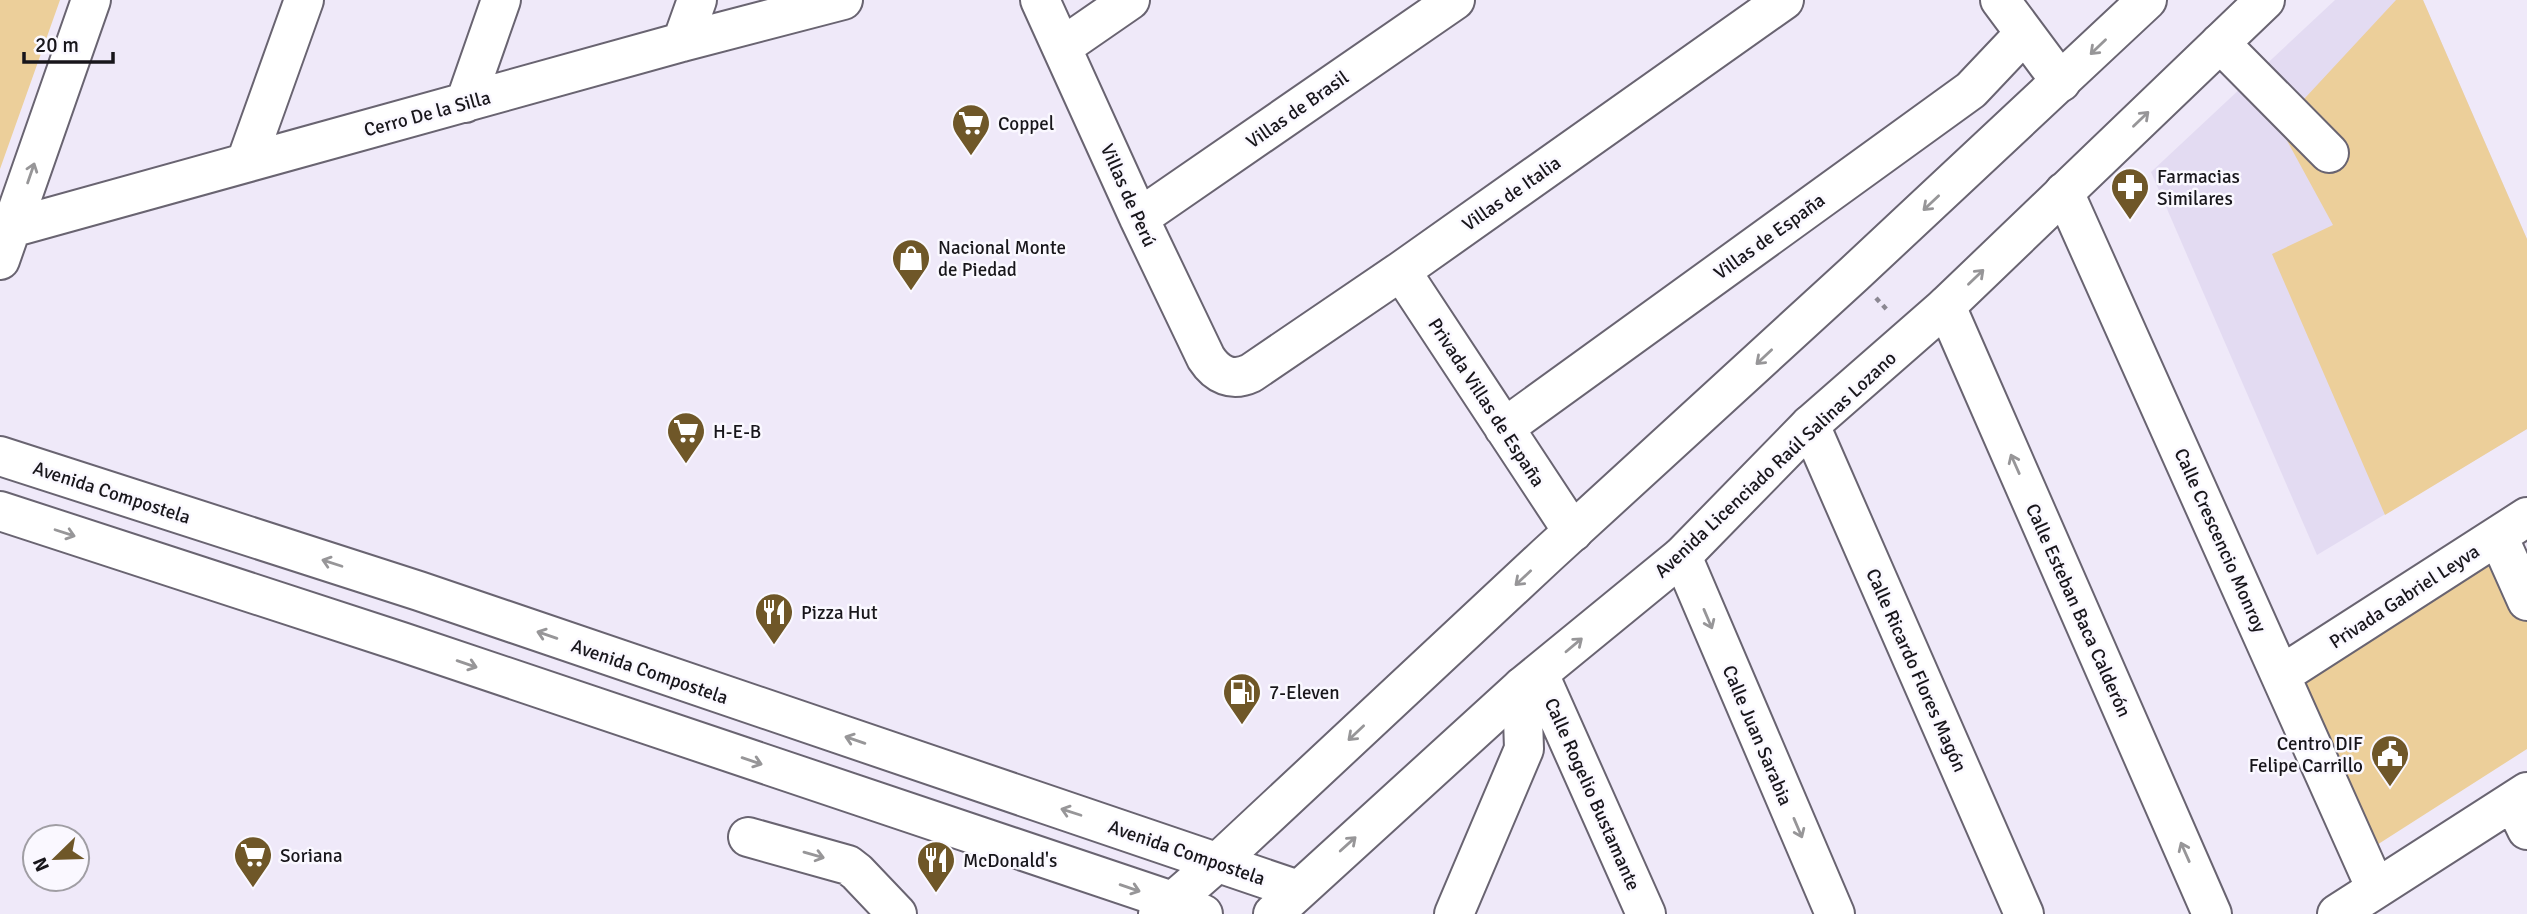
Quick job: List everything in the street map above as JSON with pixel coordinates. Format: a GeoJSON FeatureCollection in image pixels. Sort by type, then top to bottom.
{"type":"FeatureCollection","features":[{"type":"Feature","properties":{"kind":"street"},"geometry":{"type":"LineString","coordinates":[[6,244],[90,0]]}},
{"type":"Feature","properties":{"kind":"street"},"geometry":{"type":"LineString","coordinates":[[246,162],[304,0]]}},
{"type":"Feature","properties":{"kind":"street"},"geometry":{"type":"LineString","coordinates":[[465,103],[500,0]]}},
{"type":"Feature","properties":{"kind":"street"},"geometry":{"type":"LineString","coordinates":[[682,42],[697,0]]}},
{"type":"Feature","properties":{"kind":"street","name":"Cerro De la Silla"},"geometry":{"type":"LineString","coordinates":[[6,244],[246,162],[843,0]]}},
{"type":"Feature","properties":{"kind":"street","name":"Villas de Perú"},"geometry":{"type":"LineString","coordinates":[[1040,0],[1206,358],[1218,371],[1233,378]]}},
{"type":"Feature","properties":{"kind":"street"},"geometry":{"type":"LineString","coordinates":[[1062,47],[1130,0]]}},
{"type":"Feature","properties":{"kind":"street","name":"Villas de Brasil"},"geometry":{"type":"LineString","coordinates":[[1139,218],[1455,0]]}},
{"type":"Feature","properties":{"kind":"street","name":"Villas de Italia"},"geometry":{"type":"LineString","coordinates":[[1233,378],[1251,373],[1401,271],[1784,0]]}},
{"type":"Feature","properties":{"kind":"street"},"geometry":{"type":"LineString","coordinates":[[2000,0],[2061,82]]}},
{"type":"Feature","properties":{"kind":"street"},"geometry":{"type":"LineString","coordinates":[[0,512],[402,642],[963,831],[1178,910],[1218,862],[2147,0]]}},
{"type":"Feature","properties":{"kind":"street","name":"Avenida Licenciado Raúl Salinas Lozano"},"geometry":{"type":"LineString","coordinates":[[1285,902],[1531,680],[1682,556],[1810,425],[1946,306],[2265,0]]}},
{"type":"Feature","properties":{"kind":"street","name":"Villas de España"},"geometry":{"type":"LineString","coordinates":[[1504,428],[1971,90],[2024,34]]}},
{"type":"Feature","properties":{"kind":"street"},"geometry":{"type":"LineString","coordinates":[[2220,43],[2329,153]]}},
{"type":"Feature","properties":{"kind":"street","name":"Calle Crescencio Monroy"},"geometry":{"type":"LineString","coordinates":[[2064,192],[2281,675],[2362,903]]}},
{"type":"Feature","properties":{"kind":"street","name":"Privada Villas de España"},"geometry":{"type":"LineString","coordinates":[[1401,271],[1573,532]]}},
{"type":"Feature","properties":{"kind":"street","name":"Calle Esteban Baca Calderón"},"geometry":{"type":"LineString","coordinates":[[1946,306],[2212,914]]}},
{"type":"Feature","properties":{"kind":"street","name":"Calle Ricardo Flores Magón"},"geometry":{"type":"LineString","coordinates":[[1810,425],[2024,914]]}},
{"type":"Feature","properties":{"kind":"street","name":"Avenida Compostela"},"geometry":{"type":"LineString","coordinates":[[0,456],[419,591],[1218,862],[1285,902]]}},
{"type":"Feature","properties":{"kind":"street"},"geometry":{"type":"LineString","coordinates":[[2512,527],[2527,601]]}},
{"type":"Feature","properties":{"kind":"street","name":"Privada Gabriel Leyva"},"geometry":{"type":"LineString","coordinates":[[2281,675],[2512,527]]}},
{"type":"Feature","properties":{"kind":"street","name":"Calle Juan Sarabia"},"geometry":{"type":"LineString","coordinates":[[1682,556],[1835,914]]}},
{"type":"Feature","properties":{"kind":"street"},"geometry":{"type":"LineString","coordinates":[[402,642],[419,591]]}},
{"type":"Feature","properties":{"kind":"street"},"geometry":{"type":"LineString","coordinates":[[1454,914],[1524,749],[1531,680]]}},
{"type":"Feature","properties":{"kind":"street","name":"Calle Rogelio Bustamante"},"geometry":{"type":"LineString","coordinates":[[1531,680],[1641,910]]}},
{"type":"Feature","properties":{"kind":"street"},"geometry":{"type":"LineString","coordinates":[[711,747],[726,697]]}},
{"type":"Feature","properties":{"kind":"street"},"geometry":{"type":"LineString","coordinates":[[963,831],[1006,791]]}},
{"type":"Feature","properties":{"kind":"street"},"geometry":{"type":"LineString","coordinates":[[2362,903],[2523,808]]}},
{"type":"Feature","properties":{"kind":"street"},"geometry":{"type":"LineString","coordinates":[[748,837],[848,865],[897,914]]}},
{"type":"Feature","properties":{"kind":"path"},"geometry":{"type":"LineString","coordinates":[[1854,274],[1911,336]]}},
{"type":"Feature","properties":{"kind":"shaded area"},"geometry":{"type":"Polygon","coordinates":[[[0,0],[60,0],[0,169],[0,0]]]}},
{"type":"Feature","properties":{"kind":"shaded area"},"geometry":{"type":"Polygon","coordinates":[[[2335,0],[2423,0],[2527,239],[2527,429],[2317,555],[2151,172],[2335,0]]]}},
{"type":"Feature","properties":{"kind":"shaded area"},"geometry":{"type":"Polygon","coordinates":[[[2396,0],[2423,0],[2527,239],[2527,429],[2385,515],[2272,254],[2333,225],[2279,126],[2396,0]]]}},
{"type":"Feature","properties":{"kind":"shaded area"},"geometry":{"type":"Polygon","coordinates":[[[2494,548],[2527,620],[2527,749],[2369,850],[2294,678],[2494,548]]]}},
{"type":"Feature","properties":{"kind":"place","name":"Coppel"},"geometry":{"type":"Point","coordinates":[971,157]}},
{"type":"Feature","properties":{"kind":"place","name":"Farmacias Similares"},"geometry":{"type":"Point","coordinates":[2130,221]}},
{"type":"Feature","properties":{"kind":"place","name":"Nacional Monte de Piedad"},"geometry":{"type":"Point","coordinates":[911,292]}},
{"type":"Feature","properties":{"kind":"place","name":"H-E-B"},"geometry":{"type":"Point","coordinates":[686,465]}},
{"type":"Feature","properties":{"kind":"place","name":"Pizza Hut"},"geometry":{"type":"Point","coordinates":[774,646]}},
{"type":"Feature","properties":{"kind":"place","name":"7-Eleven"},"geometry":{"type":"Point","coordinates":[1242,726]}},
{"type":"Feature","properties":{"kind":"place","name":"Centro DIF Felipe Carrillo"},"geometry":{"type":"Point","coordinates":[2390,788]}},
{"type":"Feature","properties":{"kind":"place","name":"Soriana"},"geometry":{"type":"Point","coordinates":[253,889]}},
{"type":"Feature","properties":{"kind":"place","name":"McDonald's"},"geometry":{"type":"Point","coordinates":[936,894]}}]}
